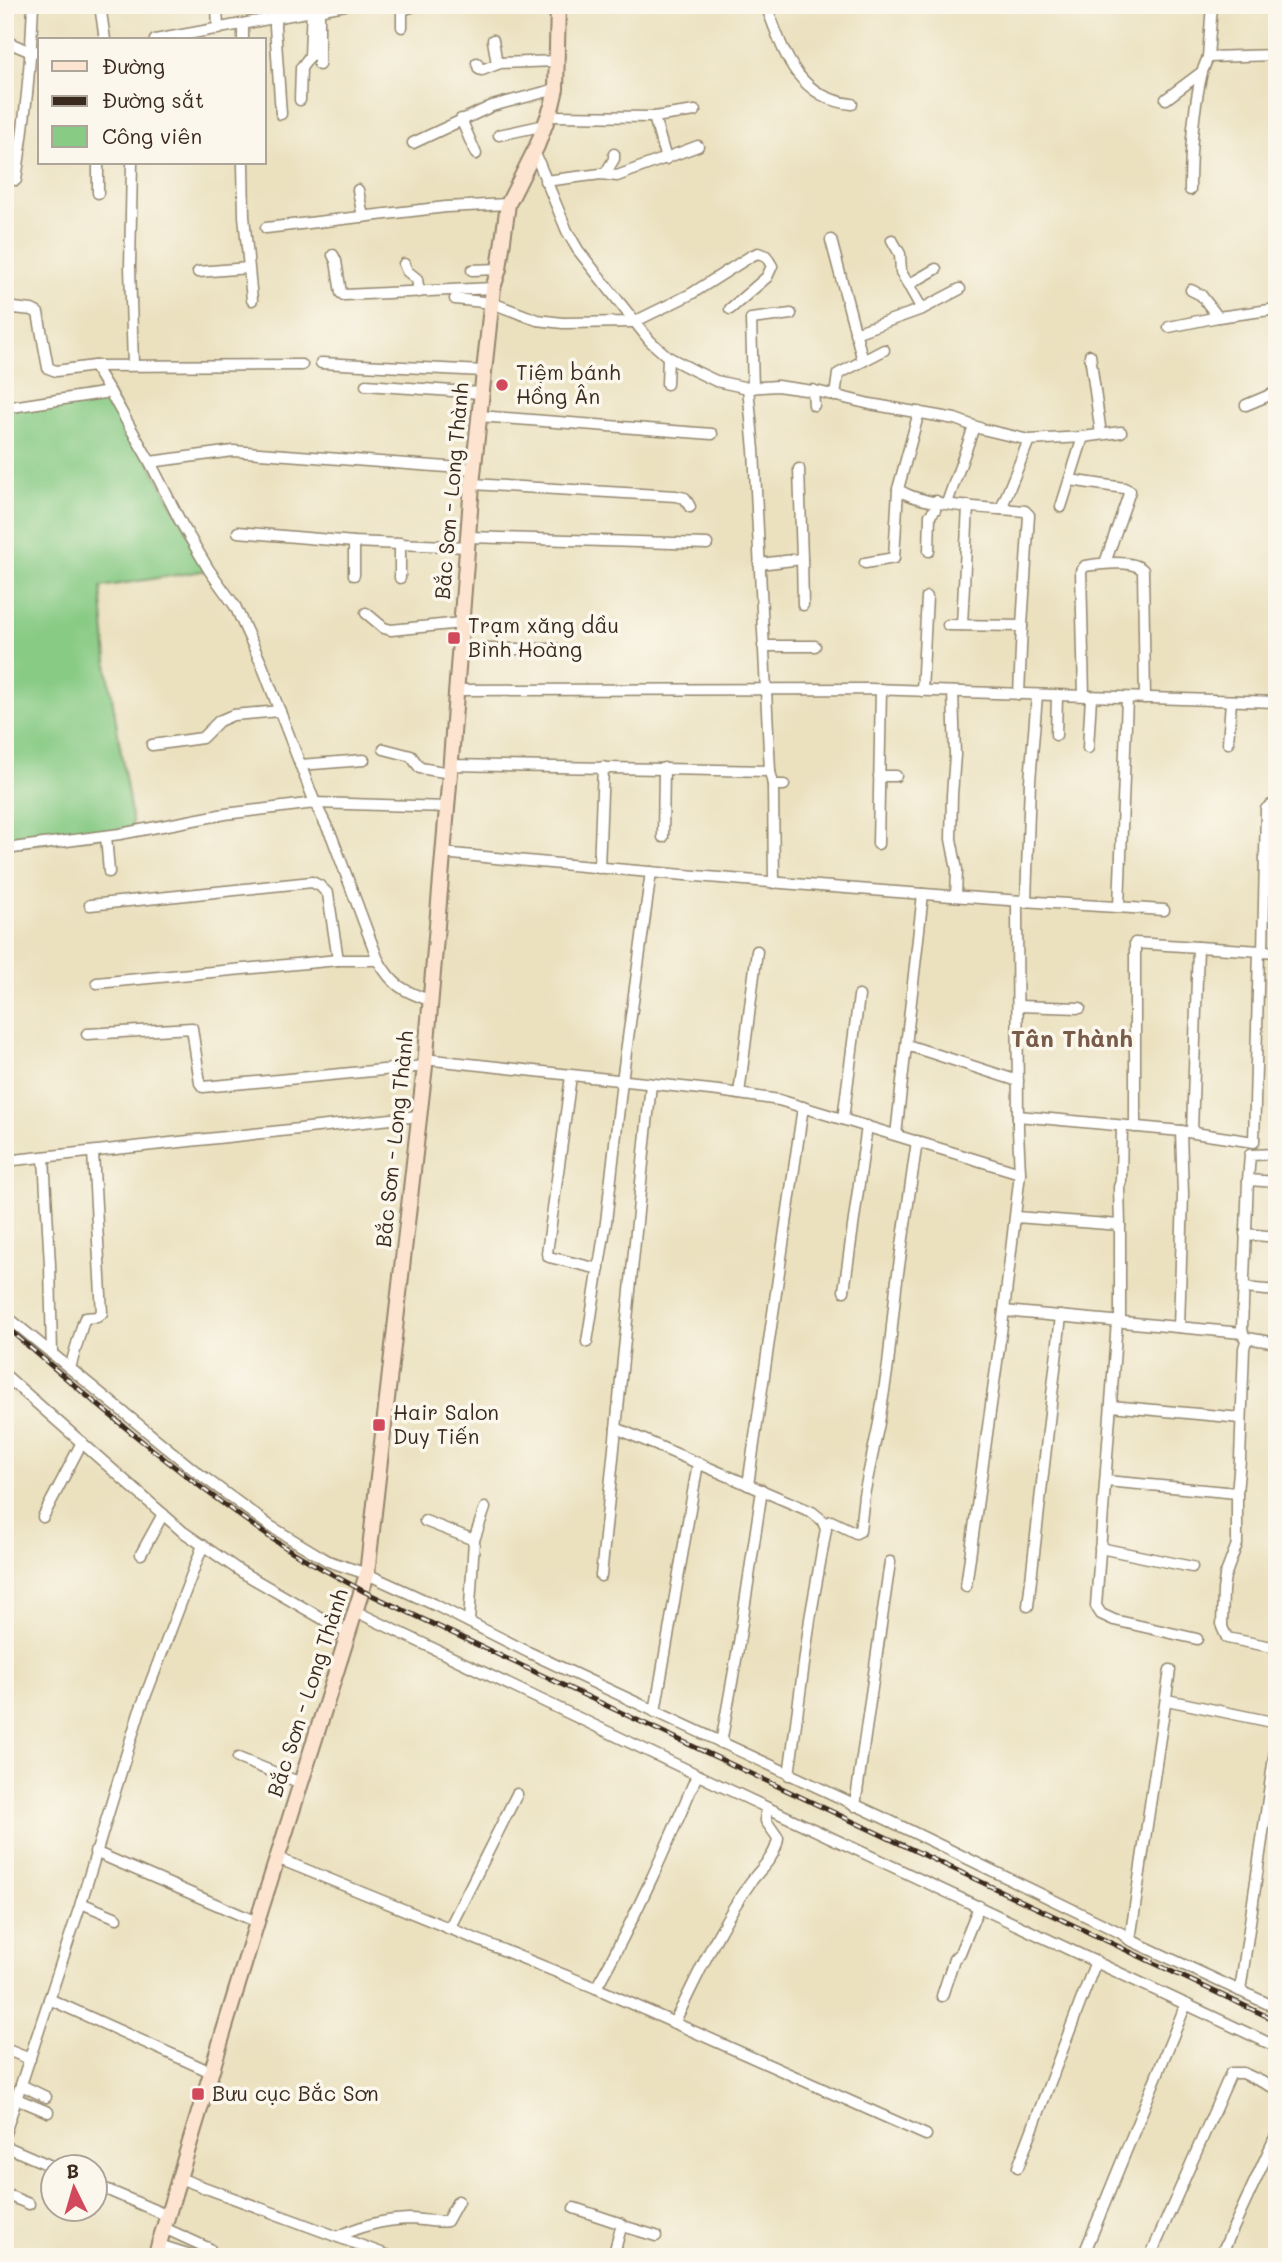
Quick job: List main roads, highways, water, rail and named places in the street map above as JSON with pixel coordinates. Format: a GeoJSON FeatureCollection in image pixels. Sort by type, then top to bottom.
{"type":"FeatureCollection","features":[{"type":"Feature","properties":{"kind":"main road","name":"Bắc Sơn - Long Thành"},"geometry":{"type":"LineString","coordinates":[[157,2251],[367,1574],[419,1116],[481,393],[508,204],[547,121],[556,89],[558,5]]}},
{"type":"Feature","properties":{"kind":"railway"},"geometry":{"type":"LineString","coordinates":[[5,1326],[202,1488],[271,1538],[328,1572],[363,1591],[1277,2021]]}},
{"type":"Feature","properties":{"kind":"place","name":"Tiệm bánh Hồng Ân"},"geometry":{"type":"Point","coordinates":[502,385]}},
{"type":"Feature","properties":{"kind":"place","name":"Trạm xăng dầu Bình Hoàng"},"geometry":{"type":"Point","coordinates":[454,638]}},
{"type":"Feature","properties":{"kind":"place","name":"Hair Salon Duy Tiến"},"geometry":{"type":"Point","coordinates":[379,1425]}},
{"type":"Feature","properties":{"kind":"place","name":"Bưu cục Bắc Sơn"},"geometry":{"type":"Point","coordinates":[198,2094]}},
{"type":"Feature","properties":{"kind":"district","name":"Tân Thành"},"geometry":{"type":"Point","coordinates":[1072,1039]}}]}
